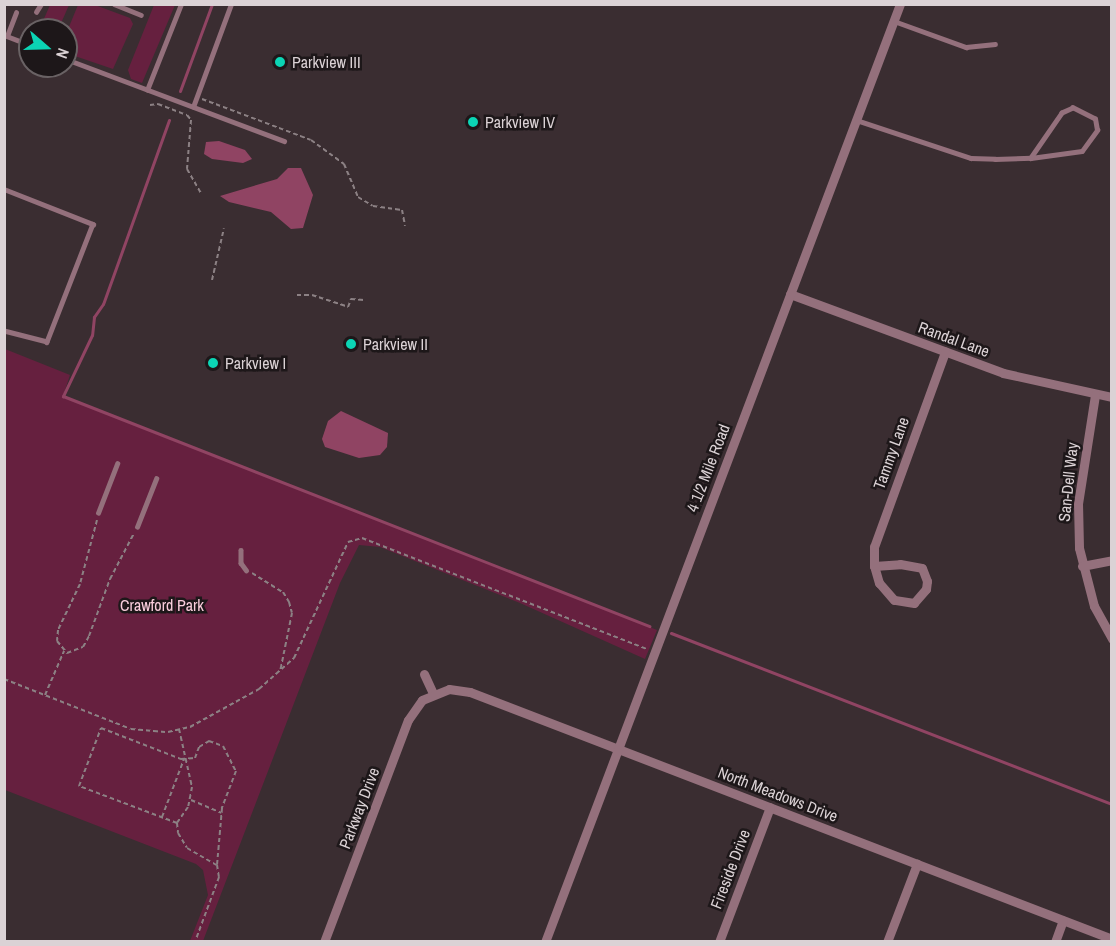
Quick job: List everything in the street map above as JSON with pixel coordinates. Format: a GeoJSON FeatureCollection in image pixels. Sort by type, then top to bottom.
{"type":"FeatureCollection","features":[{"type":"Feature","properties":{"kind":"street","name":"4 1/2 Mile Road"},"geometry":{"type":"LineString","coordinates":[[545,942],[900,4]]}},
{"type":"Feature","properties":{"kind":"street","name":"Randal Lane"},"geometry":{"type":"LineString","coordinates":[[790,294],[945,352],[1041,384],[1112,397]]}},
{"type":"Feature","properties":{"kind":"street","name":"Tammy Lane"},"geometry":{"type":"LineString","coordinates":[[874,566],[878,530],[945,352]]}},
{"type":"Feature","properties":{"kind":"street","name":"San-Dell Way"},"geometry":{"type":"LineString","coordinates":[[1095,395],[1078,504],[1082,566],[1094,606],[1112,639]]}},
{"type":"Feature","properties":{"kind":"street"},"geometry":{"type":"LineString","coordinates":[[1082,566],[1112,560]]}},
{"type":"Feature","properties":{"kind":"street"},"geometry":{"type":"LineString","coordinates":[[900,564],[922,568],[927,581],[926,590],[914,603],[894,600],[879,583],[874,566],[900,564]]}},
{"type":"Feature","properties":{"kind":"street"},"geometry":{"type":"LineString","coordinates":[[423,674],[432,693]]}},
{"type":"Feature","properties":{"kind":"street","name":"North Meadows Drive"},"geometry":{"type":"LineString","coordinates":[[432,693],[449,689],[470,692],[1112,939]]}},
{"type":"Feature","properties":{"kind":"street","name":"Parkway Drive"},"geometry":{"type":"LineString","coordinates":[[324,942],[408,720],[417,705],[432,693]]}},
{"type":"Feature","properties":{"kind":"street","name":"Fireside Drive"},"geometry":{"type":"LineString","coordinates":[[718,942],[770,807]]}},
{"type":"Feature","properties":{"kind":"street"},"geometry":{"type":"LineString","coordinates":[[887,942],[917,864]]}},
{"type":"Feature","properties":{"kind":"street"},"geometry":{"type":"LineString","coordinates":[[1055,942],[1063,920]]}},
{"type":"Feature","properties":{"kind":"lane"},"geometry":{"type":"LineString","coordinates":[[36,12],[41,4]]}},
{"type":"Feature","properties":{"kind":"lane"},"geometry":{"type":"LineString","coordinates":[[114,4],[141,15]]}},
{"type":"Feature","properties":{"kind":"lane"},"geometry":{"type":"LineString","coordinates":[[147,90],[181,4]]}},
{"type":"Feature","properties":{"kind":"lane"},"geometry":{"type":"LineString","coordinates":[[193,107],[231,4]]}},
{"type":"Feature","properties":{"kind":"lane"},"geometry":{"type":"LineString","coordinates":[[6,35],[16,13]]}},
{"type":"Feature","properties":{"kind":"lane"},"geometry":{"type":"LineString","coordinates":[[894,21],[966,47],[995,45]]}},
{"type":"Feature","properties":{"kind":"lane"},"geometry":{"type":"LineString","coordinates":[[78,64],[284,141]]}},
{"type":"Feature","properties":{"kind":"lane"},"geometry":{"type":"LineString","coordinates":[[856,120],[971,158],[1032,158],[1082,151],[1089,146],[1097,130],[1095,119],[1073,108],[1062,113],[1032,158]]}},
{"type":"Feature","properties":{"kind":"lane"},"geometry":{"type":"LineString","coordinates":[[4,189],[93,224],[47,342],[4,331]]}},
{"type":"Feature","properties":{"kind":"lane"},"geometry":{"type":"LineString","coordinates":[[98,513],[117,464]]}},
{"type":"Feature","properties":{"kind":"lane"},"geometry":{"type":"LineString","coordinates":[[137,527],[156,479]]}},
{"type":"Feature","properties":{"kind":"lane"},"geometry":{"type":"LineString","coordinates":[[241,550],[241,563],[246,570]]}},
{"type":"Feature","properties":{"kind":"path"},"geometry":{"type":"LineString","coordinates":[[196,97],[311,140],[344,164],[358,197],[373,206],[402,210],[405,226]]}},
{"type":"Feature","properties":{"kind":"path"},"geometry":{"type":"LineString","coordinates":[[150,105],[158,104],[187,115],[191,120],[187,169],[201,193]]}},
{"type":"Feature","properties":{"kind":"path"},"geometry":{"type":"LineString","coordinates":[[212,280],[224,228]]}},
{"type":"Feature","properties":{"kind":"path"},"geometry":{"type":"LineString","coordinates":[[297,295],[312,295],[348,307],[351,299],[364,300]]}},
{"type":"Feature","properties":{"kind":"path"},"geometry":{"type":"LineString","coordinates":[[64,651],[57,641],[58,630],[84,574],[98,513]]}},
{"type":"Feature","properties":{"kind":"path"},"geometry":{"type":"LineString","coordinates":[[64,651],[83,647],[110,579],[137,527]]}},
{"type":"Feature","properties":{"kind":"path"},"geometry":{"type":"LineString","coordinates":[[4,679],[127,727],[168,732],[219,714],[280,672],[294,658],[348,542],[362,538],[638,642],[654,654]]}},
{"type":"Feature","properties":{"kind":"path"},"geometry":{"type":"LineString","coordinates":[[246,570],[283,592],[289,602],[292,613],[280,672]]}},
{"type":"Feature","properties":{"kind":"path"},"geometry":{"type":"LineString","coordinates":[[45,696],[64,651]]}},
{"type":"Feature","properties":{"kind":"path"},"geometry":{"type":"LineString","coordinates":[[104,719],[79,786],[177,823]]}},
{"type":"Feature","properties":{"kind":"path"},"geometry":{"type":"LineString","coordinates":[[123,736],[127,727]]}},
{"type":"Feature","properties":{"kind":"path"},"geometry":{"type":"LineString","coordinates":[[101,728],[186,759],[195,758],[200,747],[209,741],[223,746],[229,754],[235,780],[221,813],[214,895],[195,942]]}},
{"type":"Feature","properties":{"kind":"path"},"geometry":{"type":"LineString","coordinates":[[179,729],[186,759],[191,800],[177,823],[182,842],[217,866]]}},
{"type":"Feature","properties":{"kind":"path"},"geometry":{"type":"LineString","coordinates":[[162,817],[186,759]]}},
{"type":"Feature","properties":{"kind":"path"},"geometry":{"type":"LineString","coordinates":[[191,800],[221,813]]}},
{"type":"Feature","properties":{"kind":"green space"},"geometry":{"type":"Polygon","coordinates":[[[50,5],[69,5],[63,18],[44,18],[50,5]]]}},
{"type":"Feature","properties":{"kind":"green space"},"geometry":{"type":"Polygon","coordinates":[[[78,5],[95,5],[130,18],[133,24],[113,69],[78,57],[78,18],[73,18],[78,5]]]}},
{"type":"Feature","properties":{"kind":"green space"},"geometry":{"type":"Polygon","coordinates":[[[154,5],[175,5],[142,83],[131,79],[128,70],[154,5]]]}},
{"type":"Feature","properties":{"kind":"green space","name":"Crawford Park"},"geometry":{"type":"Polygon","coordinates":[[[5,349],[70,375],[63,396],[657,630],[645,659],[520,603],[380,547],[359,545],[340,583],[203,941],[190,941],[208,895],[203,870],[196,864],[5,790],[5,349]]]}},
{"type":"Feature","properties":{"kind":"shaded area"},"geometry":{"type":"Polygon","coordinates":[[[219,141],[245,150],[252,159],[243,163],[212,159],[204,154],[206,142],[219,141]]]}},
{"type":"Feature","properties":{"kind":"shaded area"},"geometry":{"type":"Polygon","coordinates":[[[288,168],[301,168],[313,195],[303,228],[291,229],[271,212],[229,202],[220,196],[277,179],[288,168]]]}},
{"type":"Feature","properties":{"kind":"shaded area"},"geometry":{"type":"Polygon","coordinates":[[[341,411],[388,433],[387,447],[380,455],[359,458],[325,447],[322,439],[328,421],[341,411]]]}},
{"type":"Feature","properties":{"kind":"waterway"},"geometry":{"type":"LineString","coordinates":[[180,91],[212,4]]}},
{"type":"Feature","properties":{"kind":"waterway"},"geometry":{"type":"LineString","coordinates":[[169,120],[103,304],[94,317],[92,335],[63,396],[649,626]]}},
{"type":"Feature","properties":{"kind":"waterway"},"geometry":{"type":"LineString","coordinates":[[671,633],[1112,804]]}},
{"type":"Feature","properties":{"kind":"place","name":"Parkview III"},"geometry":{"type":"Point","coordinates":[280,62]}},
{"type":"Feature","properties":{"kind":"place","name":"Parkview IV"},"geometry":{"type":"Point","coordinates":[473,122]}},
{"type":"Feature","properties":{"kind":"place","name":"Parkview II"},"geometry":{"type":"Point","coordinates":[351,344]}},
{"type":"Feature","properties":{"kind":"place","name":"Parkview I"},"geometry":{"type":"Point","coordinates":[213,363]}}]}
